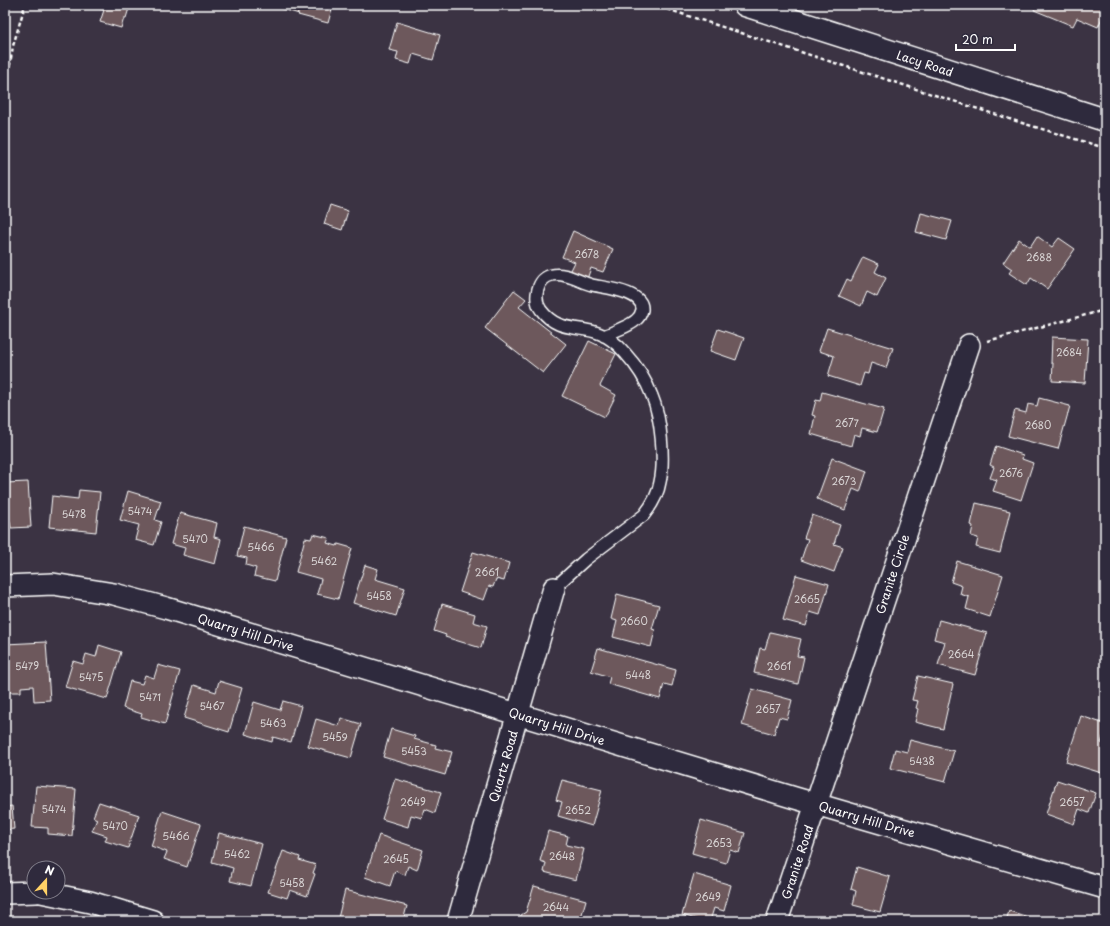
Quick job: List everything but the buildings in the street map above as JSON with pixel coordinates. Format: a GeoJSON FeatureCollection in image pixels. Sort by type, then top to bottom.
{"type":"FeatureCollection","features":[{"type":"Feature","properties":{"kind":"main road","name":"Lacy Road"},"geometry":{"type":"LineString","coordinates":[[745,5],[1105,120]]}},
{"type":"Feature","properties":{"kind":"street","name":"Granite Circle"},"geometry":{"type":"LineString","coordinates":[[816,804],[969,345]]}},
{"type":"Feature","properties":{"kind":"street","name":"Quarry Hill Drive"},"geometry":{"type":"LineString","coordinates":[[5,586],[53,584],[114,594],[173,610],[816,804],[1105,888]]}},
{"type":"Feature","properties":{"kind":"street","name":"Quartz Road"},"geometry":{"type":"LineString","coordinates":[[458,921],[554,588]]}},
{"type":"Feature","properties":{"kind":"street","name":"Granite Road"},"geometry":{"type":"LineString","coordinates":[[777,921],[816,804]]}},
{"type":"Feature","properties":{"kind":"street"},"geometry":{"type":"LineString","coordinates":[[5,893],[26,892]]}},
{"type":"Feature","properties":{"kind":"street"},"geometry":{"type":"LineString","coordinates":[[66,897],[90,902],[154,921]]}},
{"type":"Feature","properties":{"kind":"lane"},"geometry":{"type":"LineString","coordinates":[[554,588],[586,559],[644,515],[651,506],[660,482],[662,471],[660,418],[652,394],[636,367],[621,348],[596,332],[566,328],[554,322],[545,315],[538,304],[537,297],[539,286],[543,280],[552,275],[566,276],[592,285],[626,292],[631,294],[642,304],[638,319],[633,323],[604,336]]}},
{"type":"Feature","properties":{"kind":"path"},"geometry":{"type":"LineString","coordinates":[[5,94],[13,46],[25,5]]}},
{"type":"Feature","properties":{"kind":"path"},"geometry":{"type":"LineString","coordinates":[[654,5],[1022,123],[1105,148]]}},
{"type":"Feature","properties":{"kind":"path"},"geometry":{"type":"LineString","coordinates":[[969,345],[1105,310]]}}]}
